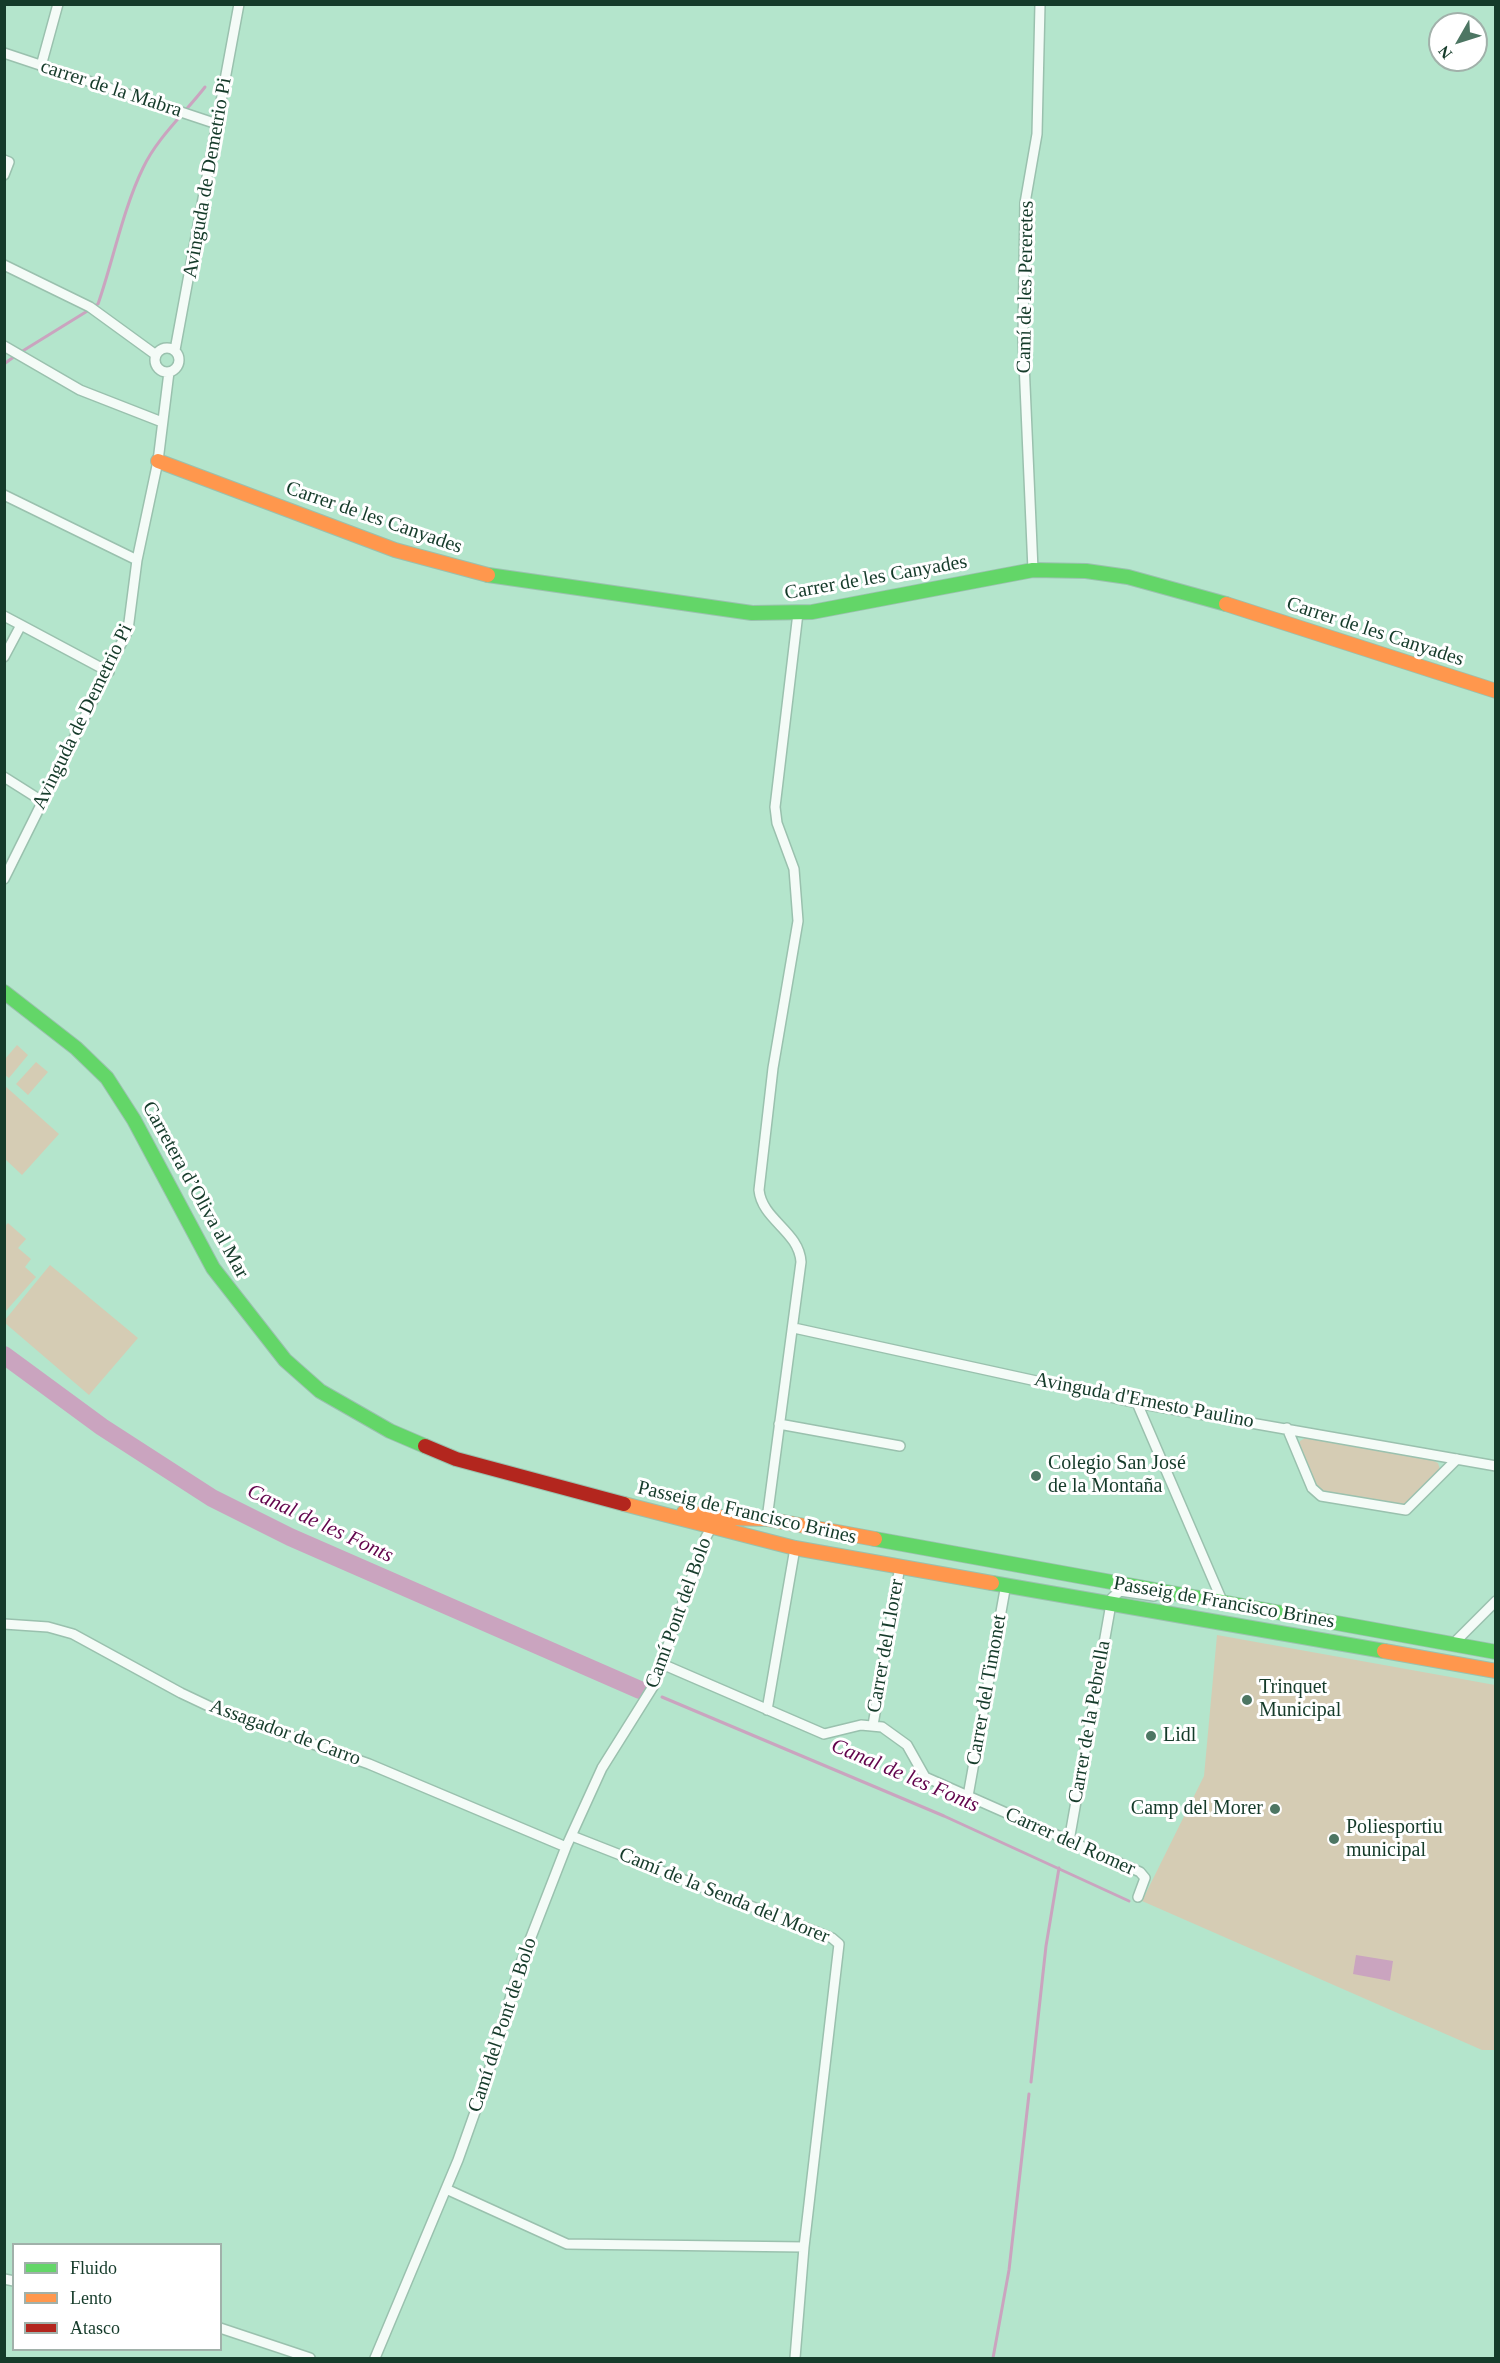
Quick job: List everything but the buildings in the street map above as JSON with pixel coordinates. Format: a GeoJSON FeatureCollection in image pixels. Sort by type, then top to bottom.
{"type":"FeatureCollection","features":[{"type":"Feature","properties":{"kind":"street"},"geometry":{"type":"LineString","coordinates":[[41,66],[58,4]]}},
{"type":"Feature","properties":{"kind":"street","name":"Avinguda de Demetrio Pi"},"geometry":{"type":"LineString","coordinates":[[175,350],[239,4]]}},
{"type":"Feature","properties":{"kind":"street","name":"Camí de les Pereretes"},"geometry":{"type":"LineString","coordinates":[[1033,570],[1023,339],[1025,203],[1036,147],[1041,4]]}},
{"type":"Feature","properties":{"kind":"street","name":"carrer de la Mabra"},"geometry":{"type":"LineString","coordinates":[[4,53],[217,124]]}},
{"type":"Feature","properties":{"kind":"street"},"geometry":{"type":"LineString","coordinates":[[4,160],[9,162],[4,175]]}},
{"type":"Feature","properties":{"kind":"street"},"geometry":{"type":"LineString","coordinates":[[4,265],[91,308],[156,355],[159,368],[169,372],[176,368],[179,361],[175,350],[165,348],[156,355]]}},
{"type":"Feature","properties":{"kind":"street"},"geometry":{"type":"LineString","coordinates":[[4,346],[92,396],[162,422]]}},
{"type":"Feature","properties":{"kind":"street","name":"Avinguda de Demetrio Pi"},"geometry":{"type":"LineString","coordinates":[[4,879],[109,672],[131,617],[137,560],[158,461],[169,372]]}},
{"type":"Feature","properties":{"kind":"street","name":"Carrer de les Canyades"},"geometry":{"type":"LineString","coordinates":[[158,461],[394,550],[465,570],[752,613],[798,613],[1033,570],[1086,571],[1128,577],[1171,588],[1496,691]]}},
{"type":"Feature","properties":{"kind":"street"},"geometry":{"type":"LineString","coordinates":[[4,495],[137,560]]}},
{"type":"Feature","properties":{"kind":"street"},"geometry":{"type":"LineString","coordinates":[[760,1538],[760,1519],[779,1424],[794,1328],[800,1252],[794,1241],[765,1208],[759,1190],[773,1068],[798,921],[794,869],[777,823],[775,807],[798,613]]}},
{"type":"Feature","properties":{"kind":"street"},"geometry":{"type":"LineString","coordinates":[[4,616],[109,672]]}},
{"type":"Feature","properties":{"kind":"street"},"geometry":{"type":"LineString","coordinates":[[4,657],[21,625]]}},
{"type":"Feature","properties":{"kind":"street"},"geometry":{"type":"LineString","coordinates":[[4,777],[42,801]]}},
{"type":"Feature","properties":{"kind":"street","name":"Carretera d’Oliva al Mar"},"geometry":{"type":"LineString","coordinates":[[4,992],[76,1048],[107,1078],[134,1120],[213,1268],[258,1329],[300,1375],[357,1414],[423,1446],[520,1478],[619,1502]]}},
{"type":"Feature","properties":{"kind":"street","name":"Avinguda d'Ernesto Paulino"},"geometry":{"type":"LineString","coordinates":[[794,1328],[1137,1403],[1496,1466]]}},
{"type":"Feature","properties":{"kind":"street"},"geometry":{"type":"LineString","coordinates":[[1137,1403],[1223,1603]]}},
{"type":"Feature","properties":{"kind":"street"},"geometry":{"type":"LineString","coordinates":[[779,1424],[900,1446]]}},
{"type":"Feature","properties":{"kind":"street"},"geometry":{"type":"LineString","coordinates":[[1287,1428],[1312,1488],[1321,1496],[1406,1510],[1457,1459]]}},
{"type":"Feature","properties":{"kind":"street","name":"Passeig de Francisco Brines"},"geometry":{"type":"LineString","coordinates":[[619,1502],[760,1519],[1496,1652]]}},
{"type":"Feature","properties":{"kind":"street","name":"Passeig de Francisco Brines"},"geometry":{"type":"LineString","coordinates":[[619,1502],[795,1548],[1496,1671]]}},
{"type":"Feature","properties":{"kind":"street"},"geometry":{"type":"LineString","coordinates":[[712,1527],[719,1520],[740,1524],[760,1519]]}},
{"type":"Feature","properties":{"kind":"street","name":"Camí Pont del Bolo"},"geometry":{"type":"LineString","coordinates":[[647,1700],[712,1527]]}},
{"type":"Feature","properties":{"kind":"street"},"geometry":{"type":"LineString","coordinates":[[767,1710],[795,1548]]}},
{"type":"Feature","properties":{"kind":"street","name":"Carrer del Llorer"},"geometry":{"type":"LineString","coordinates":[[873,1725],[900,1566]]}},
{"type":"Feature","properties":{"kind":"street","name":"Carrer del Timonet"},"geometry":{"type":"LineString","coordinates":[[968,1796],[1006,1584]]}},
{"type":"Feature","properties":{"kind":"street"},"geometry":{"type":"LineString","coordinates":[[1112,1603],[1112,1598],[1120,1591],[1170,1599],[1178,1595]]}},
{"type":"Feature","properties":{"kind":"street"},"geometry":{"type":"LineString","coordinates":[[1453,1644],[1496,1601]]}},
{"type":"Feature","properties":{"kind":"street","name":"Carrer de la Pebrella"},"geometry":{"type":"LineString","coordinates":[[1069,1841],[1112,1603]]}},
{"type":"Feature","properties":{"kind":"street","name":"Assagador de Carro"},"geometry":{"type":"LineString","coordinates":[[4,1624],[48,1627],[73,1634],[209,1706],[369,1764],[566,1847]]}},
{"type":"Feature","properties":{"kind":"street"},"geometry":{"type":"LineString","coordinates":[[662,1664],[828,1735],[847,1727],[873,1725]]}},
{"type":"Feature","properties":{"kind":"street","name":"Camí del Pont de Bolo"},"geometry":{"type":"LineString","coordinates":[[375,2358],[446,2188],[486,2081],[519,1968],[566,1847],[602,1768],[647,1700]]}},
{"type":"Feature","properties":{"kind":"street","name":"Carrer del Romer"},"geometry":{"type":"LineString","coordinates":[[873,1725],[889,1731],[902,1740],[911,1751],[925,1777],[1140,1872],[1145,1878],[1138,1897]]}},
{"type":"Feature","properties":{"kind":"street","name":"Camí de la Senda del Morer"},"geometry":{"type":"LineString","coordinates":[[572,1836],[837,1941],[840,1949],[804,2247]]}},
{"type":"Feature","properties":{"kind":"street"},"geometry":{"type":"LineString","coordinates":[[446,2188],[567,2244],[804,2247],[795,2358]]}},
{"type":"Feature","properties":{"kind":"street"},"geometry":{"type":"LineString","coordinates":[[222,2329],[310,2358]]}},
{"type":"Feature","properties":{"kind":"shaded area"},"geometry":{"type":"Polygon","coordinates":[[[17,1045],[28,1055],[9,1078],[5,1075],[5,1059],[17,1045]]]}},
{"type":"Feature","properties":{"kind":"shaded area"},"geometry":{"type":"Polygon","coordinates":[[[36,1062],[48,1072],[28,1095],[16,1084],[36,1062]]]}},
{"type":"Feature","properties":{"kind":"shaded area"},"geometry":{"type":"Polygon","coordinates":[[[4,1085],[59,1134],[22,1175],[5,1159],[4,1085]]]}},
{"type":"Feature","properties":{"kind":"shaded area"},"geometry":{"type":"Polygon","coordinates":[[[8,1223],[26,1239],[18,1248],[31,1259],[25,1267],[36,1277],[5,1312],[4,1227],[8,1223]]]}},
{"type":"Feature","properties":{"kind":"shaded area"},"geometry":{"type":"Polygon","coordinates":[[[50,1265],[138,1338],[89,1395],[5,1323],[5,1320],[50,1265]]]}},
{"type":"Feature","properties":{"kind":"shaded area"},"geometry":{"type":"Polygon","coordinates":[[[1307,1437],[1432,1460],[1438,1463],[1440,1469],[1405,1507],[1319,1491],[1300,1450],[1300,1441],[1307,1437]]]}},
{"type":"Feature","properties":{"kind":"shaded area","name":"Poliesportiu municipal"},"geometry":{"type":"Polygon","coordinates":[[[1217,1635],[1495,1685],[1495,2050],[1482,2050],[1142,1901],[1204,1776],[1217,1635]]]}},
{"type":"Feature","properties":{"kind":"shaded area"},"geometry":{"type":"Polygon","coordinates":[[[1356,1955],[1393,1961],[1390,1981],[1353,1974],[1356,1955]]]}},
{"type":"Feature","properties":{"kind":"waterway"},"geometry":{"type":"LineString","coordinates":[[94,306],[98,304],[124,218],[143,168],[163,136],[205,87]]}},
{"type":"Feature","properties":{"kind":"waterway"},"geometry":{"type":"LineString","coordinates":[[21,352],[89,310]]}},
{"type":"Feature","properties":{"kind":"waterway"},"geometry":{"type":"LineString","coordinates":[[4,364],[15,356]]}},
{"type":"Feature","properties":{"kind":"waterway","name":"Canal de les Fonts"},"geometry":{"type":"LineString","coordinates":[[4,1355],[102,1427],[212,1498],[290,1537],[640,1690]]}},
{"type":"Feature","properties":{"kind":"waterway","name":"Canal de les Fonts"},"geometry":{"type":"LineString","coordinates":[[662,1697],[944,1816],[1129,1901]]}},
{"type":"Feature","properties":{"kind":"waterway"},"geometry":{"type":"LineString","coordinates":[[1031,2082],[1046,1946],[1059,1868]]}},
{"type":"Feature","properties":{"kind":"waterway"},"geometry":{"type":"LineString","coordinates":[[993,2358],[1009,2270],[1029,2094]]}},
{"type":"Feature","properties":{"kind":"traffic: fast"},"geometry":{"type":"LineString","coordinates":[[488,575],[752,613],[812,612],[1033,570],[1086,571],[1128,577],[1226,604]]}},
{"type":"Feature","properties":{"kind":"traffic: fast"},"geometry":{"type":"LineString","coordinates":[[4,992],[76,1048],[107,1078],[134,1120],[213,1268],[285,1360],[320,1391],[390,1431],[425,1446]]}},
{"type":"Feature","properties":{"kind":"traffic: fast"},"geometry":{"type":"LineString","coordinates":[[875,1539],[1496,1652]]}},
{"type":"Feature","properties":{"kind":"traffic: fast"},"geometry":{"type":"LineString","coordinates":[[992,1583],[1384,1651]]}},
{"type":"Feature","properties":{"kind":"traffic: slow"},"geometry":{"type":"LineString","coordinates":[[158,461],[395,550],[488,575]]}},
{"type":"Feature","properties":{"kind":"traffic: slow"},"geometry":{"type":"LineString","coordinates":[[1226,604],[1496,691]]}},
{"type":"Feature","properties":{"kind":"traffic: slow"},"geometry":{"type":"LineString","coordinates":[[624,1504],[795,1548],[992,1583]]}},
{"type":"Feature","properties":{"kind":"traffic: slow"},"geometry":{"type":"LineString","coordinates":[[684,1512],[728,1518],[767,1519],[875,1539]]}},
{"type":"Feature","properties":{"kind":"traffic: slow"},"geometry":{"type":"LineString","coordinates":[[1384,1651],[1496,1671]]}},
{"type":"Feature","properties":{"kind":"traffic: jam"},"geometry":{"type":"LineString","coordinates":[[425,1446],[456,1459],[624,1504]]}},
{"type":"Feature","properties":{"kind":"place","name":"Colegio San José de la Montaña"},"geometry":{"type":"Point","coordinates":[1036,1476]}},
{"type":"Feature","properties":{"kind":"place","name":"Trinquet Municipal"},"geometry":{"type":"Point","coordinates":[1247,1700]}},
{"type":"Feature","properties":{"kind":"place","name":"Lidl"},"geometry":{"type":"Point","coordinates":[1151,1736]}},
{"type":"Feature","properties":{"kind":"place","name":"Camp del Morer"},"geometry":{"type":"Point","coordinates":[1275,1809]}},
{"type":"Feature","properties":{"kind":"place","name":"Poliesportiu municipal"},"geometry":{"type":"Point","coordinates":[1334,1839]}}]}
